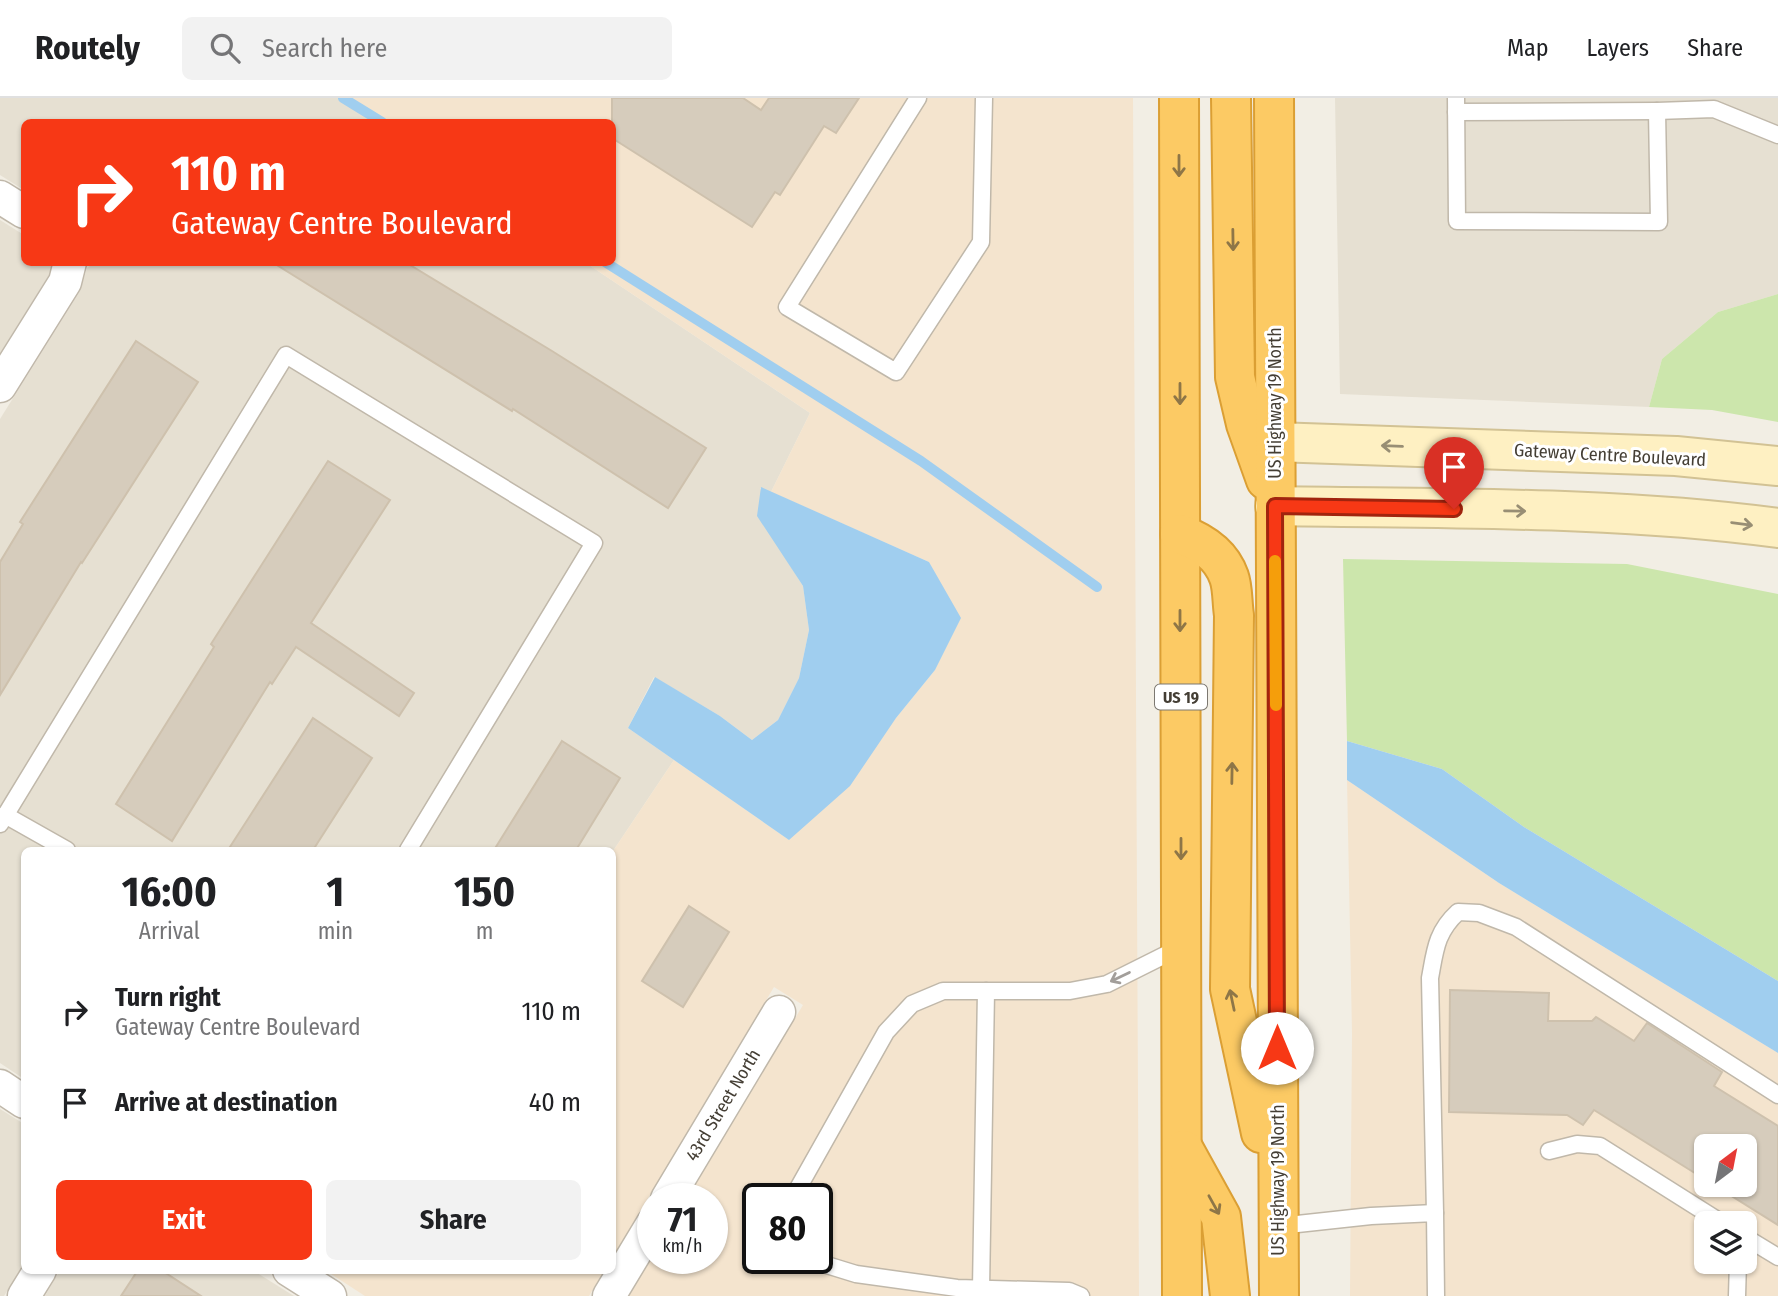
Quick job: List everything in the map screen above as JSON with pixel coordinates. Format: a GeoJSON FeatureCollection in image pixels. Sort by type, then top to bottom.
{"type":"FeatureCollection","features":[{"type":"Feature","properties":{"kind":"highway","name":"US 19"},"geometry":{"type":"LineString","coordinates":[[1178,98],[1182,1296]]}},
{"type":"Feature","properties":{"kind":"highway"},"geometry":{"type":"LineString","coordinates":[[1231,98],[1235,377],[1246,424],[1275,506]]}},
{"type":"Feature","properties":{"kind":"highway","name":"US Highway 19 North"},"geometry":{"type":"LineString","coordinates":[[1274,98],[1279,1296]]}},
{"type":"Feature","properties":{"kind":"highway"},"geometry":{"type":"LineString","coordinates":[[1180,534],[1210,549],[1229,578],[1234,615],[1230,989],[1278,1218]]}},
{"type":"Feature","properties":{"kind":"highway"},"geometry":{"type":"LineString","coordinates":[[1182,1145],[1221,1217],[1230,1296]]}},
{"type":"Feature","properties":{"kind":"street"},"geometry":{"type":"LineString","coordinates":[[0,197],[21,210]]}},
{"type":"Feature","properties":{"kind":"street"},"geometry":{"type":"LineString","coordinates":[[0,386],[65,282],[69,266]]}},
{"type":"Feature","properties":{"kind":"street","name":"Gateway Centre Boulevard"},"geometry":{"type":"LineString","coordinates":[[1275,442],[1675,456],[1778,466]]}},
{"type":"Feature","properties":{"kind":"street"},"geometry":{"type":"LineString","coordinates":[[1275,506],[1584,512],[1716,520],[1778,528]]}},
{"type":"Feature","properties":{"kind":"street","name":"43rd Street North"},"geometry":{"type":"LineString","coordinates":[[677,1183],[779,1012]]}},
{"type":"Feature","properties":{"kind":"street"},"geometry":{"type":"LineString","coordinates":[[0,1086],[21,1100]]}},
{"type":"Feature","properties":{"kind":"street"},"geometry":{"type":"LineString","coordinates":[[609,1296],[637,1250]]}},
{"type":"Feature","properties":{"kind":"street"},"geometry":{"type":"LineString","coordinates":[[24,1296],[38,1274]]}},
{"type":"Feature","properties":{"kind":"street"},"geometry":{"type":"LineString","coordinates":[[295,1274],[330,1296]]}},
{"type":"Feature","properties":{"kind":"lane"},"geometry":{"type":"LineString","coordinates":[[918,98],[787,307],[896,372],[981,242],[984,98]]}},
{"type":"Feature","properties":{"kind":"lane"},"geometry":{"type":"LineString","coordinates":[[1657,111],[1659,222],[1457,221],[1456,105],[1657,111],[1714,109],[1778,135]]}},
{"type":"Feature","properties":{"kind":"lane"},"geometry":{"type":"LineString","coordinates":[[61,847],[3,819],[286,355],[594,543],[410,847]]}},
{"type":"Feature","properties":{"kind":"lane"},"geometry":{"type":"LineString","coordinates":[[1436,1296],[1430,978],[1437,943],[1446,923],[1458,912],[1479,913],[1516,927],[1778,1096]]}},
{"type":"Feature","properties":{"kind":"lane"},"geometry":{"type":"LineString","coordinates":[[801,1183],[886,1032],[912,1004],[943,991],[1070,991],[1107,984],[1181,946]]}},
{"type":"Feature","properties":{"kind":"lane"},"geometry":{"type":"LineString","coordinates":[[981,1289],[986,991]]}},
{"type":"Feature","properties":{"kind":"lane"},"geometry":{"type":"LineString","coordinates":[[1549,1151],[1577,1144],[1600,1146],[1704,1211]]}},
{"type":"Feature","properties":{"kind":"lane"},"geometry":{"type":"LineString","coordinates":[[1278,1218],[1435,1213]]}},
{"type":"Feature","properties":{"kind":"lane"},"geometry":{"type":"LineString","coordinates":[[1757,1244],[1778,1257]]}},
{"type":"Feature","properties":{"kind":"lane"},"geometry":{"type":"LineString","coordinates":[[833,1267],[856,1274],[957,1288],[1069,1291],[1081,1296]]}},
{"type":"Feature","properties":{"kind":"lane"},"geometry":{"type":"LineString","coordinates":[[1737,1296],[1738,1274]]}},
{"type":"Feature","properties":{"kind":"shaded area"},"geometry":{"type":"Polygon","coordinates":[[[0,98],[341,98],[373,119],[21,119],[21,188],[0,175],[0,98]]]}},
{"type":"Feature","properties":{"kind":"shaded area"},"geometry":{"type":"Polygon","coordinates":[[[341,98],[1133,98],[1139,1296],[629,1296],[642,1274],[728,1274],[728,1183],[697,1183],[803,1005],[774,987],[657,1183],[637,1183],[637,1217],[616,1252],[616,847],[674,760],[789,840],[935,670],[933,570],[929,562],[771,492],[810,413],[590,266],[616,266],[616,119],[373,119],[341,98]]]}},
{"type":"Feature","properties":{"kind":"shaded area"},"geometry":{"type":"Polygon","coordinates":[[[1335,98],[1778,98],[1778,294],[1718,312],[1662,359],[1649,407],[1340,394],[1335,98]]]}},
{"type":"Feature","properties":{"kind":"shaded area"},"geometry":{"type":"Polygon","coordinates":[[[0,220],[21,233],[21,266],[51,266],[49,275],[0,354],[0,220]]]}},
{"type":"Feature","properties":{"kind":"shaded area"},"geometry":{"type":"Polygon","coordinates":[[[590,266],[810,413],[771,492],[760,488],[784,556],[803,586],[809,630],[799,678],[778,720],[752,740],[720,716],[654,677],[628,728],[674,760],[616,847],[21,847],[21,1077],[0,1063],[0,419],[80,291],[87,268],[590,266]]]}},
{"type":"Feature","properties":{"kind":"shaded area"},"geometry":{"type":"Polygon","coordinates":[[[1347,780],[1499,883],[1778,1053],[1778,1296],[1350,1296],[1352,1033],[1347,780]]]}},
{"type":"Feature","properties":{"kind":"shaded area"},"geometry":{"type":"Polygon","coordinates":[[[0,1109],[21,1122],[21,1269],[4,1296],[0,1296],[0,1109]]]}},
{"type":"Feature","properties":{"kind":"shaded area"},"geometry":{"type":"Polygon","coordinates":[[[58,1274],[259,1274],[294,1296],[45,1296],[58,1274]]]}},
{"type":"Feature","properties":{"kind":"shaded area"},"geometry":{"type":"Polygon","coordinates":[[[331,1274],[602,1274],[589,1296],[365,1296],[331,1274]]]}},
{"type":"Feature","properties":{"kind":"green space"},"geometry":{"type":"Polygon","coordinates":[[[1778,294],[1778,422],[1712,410],[1649,407],[1662,359],[1718,312],[1778,294]]]}},
{"type":"Feature","properties":{"kind":"green space"},"geometry":{"type":"Polygon","coordinates":[[[1343,559],[1627,564],[1778,594],[1778,981],[1524,827],[1442,769],[1347,741],[1343,559]]]}},
{"type":"Feature","properties":{"kind":"water"},"geometry":{"type":"Polygon","coordinates":[[[761,487],[929,562],[961,618],[935,670],[896,718],[850,786],[789,840],[628,728],[655,677],[720,716],[752,740],[778,720],[799,678],[809,630],[803,586],[757,516],[761,487]]]}},
{"type":"Feature","properties":{"kind":"water"},"geometry":{"type":"Polygon","coordinates":[[[1347,741],[1442,769],[1524,827],[1778,981],[1778,1053],[1499,883],[1347,780],[1347,741]]]}},
{"type":"Feature","properties":{"kind":"building"},"geometry":{"type":"Polygon","coordinates":[[[612,98],[743,98],[761,110],[769,98],[859,98],[836,133],[824,126],[780,195],[775,192],[752,227],[616,141],[616,119],[612,119],[612,98]]]}},
{"type":"Feature","properties":{"kind":"building"},"geometry":{"type":"Polygon","coordinates":[[[278,266],[412,266],[706,448],[668,508],[513,409],[512,411],[278,266]]]}},
{"type":"Feature","properties":{"kind":"building"},"geometry":{"type":"Polygon","coordinates":[[[136,341],[198,382],[81,562],[0,695],[0,562],[23,524],[20,522],[136,341]]]}},
{"type":"Feature","properties":{"kind":"building"},"geometry":{"type":"Polygon","coordinates":[[[328,461],[390,500],[311,623],[414,693],[399,716],[296,647],[272,684],[270,682],[172,841],[116,804],[214,647],[211,644],[328,461]]]}},
{"type":"Feature","properties":{"kind":"building"},"geometry":{"type":"Polygon","coordinates":[[[313,718],[372,758],[315,847],[230,847],[313,718]]]}},
{"type":"Feature","properties":{"kind":"building"},"geometry":{"type":"Polygon","coordinates":[[[562,741],[620,778],[578,847],[496,847],[562,741]]]}},
{"type":"Feature","properties":{"kind":"building"},"geometry":{"type":"Polygon","coordinates":[[[689,906],[729,932],[683,1007],[642,981],[689,906]]]}},
{"type":"Feature","properties":{"kind":"building"},"geometry":{"type":"Polygon","coordinates":[[[1450,990],[1549,993],[1548,1021],[1592,1021],[1596,1017],[1634,1041],[1647,1023],[1722,1072],[1714,1086],[1778,1126],[1778,1225],[1733,1197],[1757,1197],[1757,1134],[1694,1134],[1694,1172],[1594,1110],[1583,1125],[1567,1115],[1449,1112],[1450,990]]]}},
{"type":"Feature","properties":{"kind":"building"},"geometry":{"type":"Polygon","coordinates":[[[135,1274],[167,1274],[201,1296],[121,1296],[135,1274]]]}},
{"type":"Feature","properties":{"kind":"waterway"},"geometry":{"type":"LineString","coordinates":[[343,98],[377,119]]}},
{"type":"Feature","properties":{"kind":"waterway"},"geometry":{"type":"LineString","coordinates":[[611,266],[921,461],[1097,587]]}},
{"type":"Feature","properties":{"kind":"slow traffic"},"geometry":{"type":"LineString","coordinates":[[1275,561],[1276,705]]}},
{"type":"Feature","properties":{"kind":"route"},"geometry":{"type":"LineString","coordinates":[[1277,1048],[1275,506],[1454,509]]}}]}
